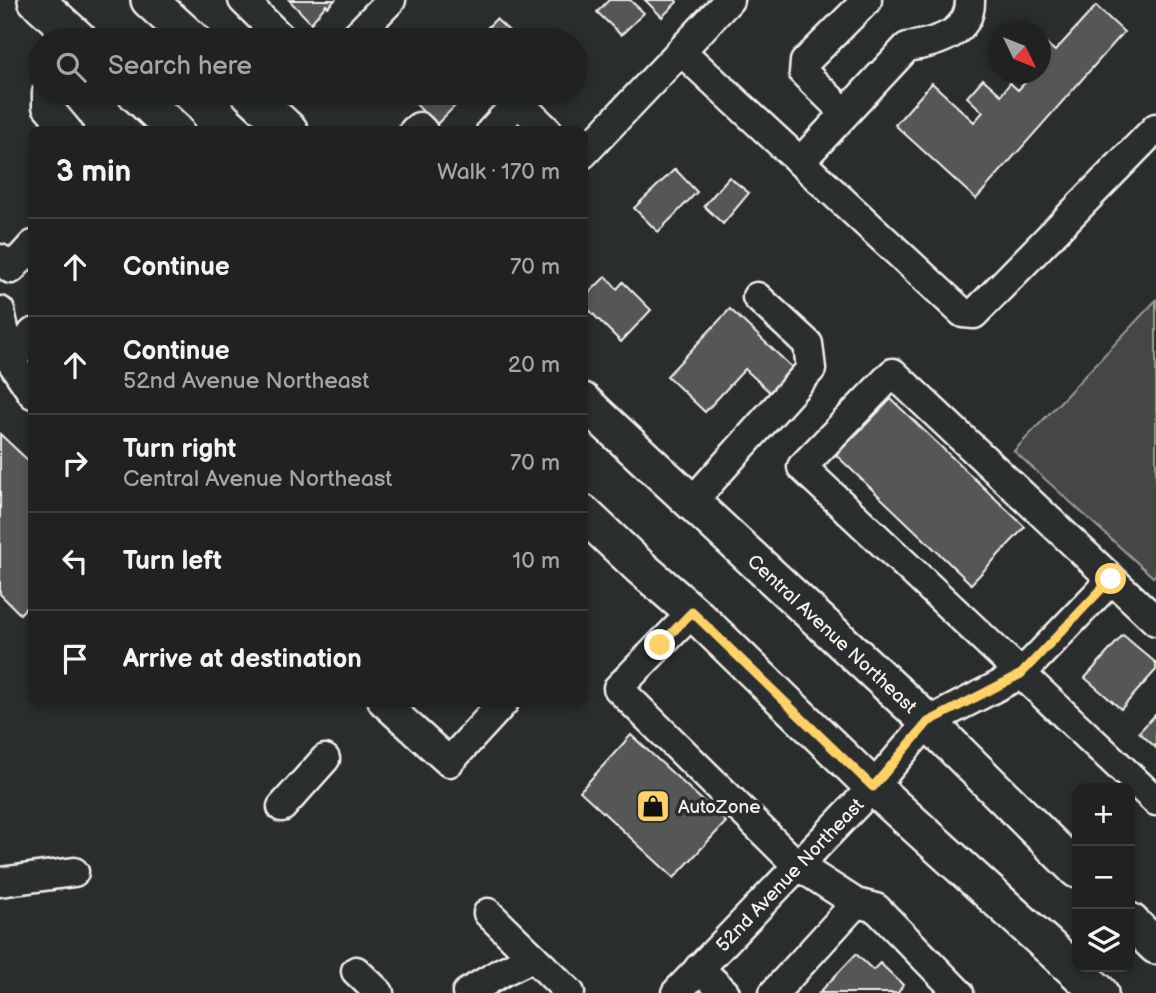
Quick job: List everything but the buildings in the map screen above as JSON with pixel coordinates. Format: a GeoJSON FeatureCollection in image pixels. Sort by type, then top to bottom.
{"type":"FeatureCollection","features":[{"type":"Feature","properties":{"kind":"main road"},"geometry":{"type":"LineString","coordinates":[[36,0],[63,28]]}},
{"type":"Feature","properties":{"kind":"main road"},"geometry":{"type":"LineString","coordinates":[[149,0],[180,28]]}},
{"type":"Feature","properties":{"kind":"main road"},"geometry":{"type":"LineString","coordinates":[[148,105],[171,126]]}},
{"type":"Feature","properties":{"kind":"main road","name":"Central Avenue Northeast"},"geometry":{"type":"LineString","coordinates":[[588,406],[928,722],[1072,865]]}},
{"type":"Feature","properties":{"kind":"main road"},"geometry":{"type":"LineString","coordinates":[[588,518],[692,612],[873,787],[1100,993]]}},
{"type":"Feature","properties":{"kind":"street"},"geometry":{"type":"LineString","coordinates":[[364,28],[391,0]]}},
{"type":"Feature","properties":{"kind":"street"},"geometry":{"type":"LineString","coordinates":[[588,149],[729,0]]}},
{"type":"Feature","properties":{"kind":"street"},"geometry":{"type":"LineString","coordinates":[[800,162],[907,47],[931,44],[959,29],[970,13],[970,0]]}},
{"type":"Feature","properties":{"kind":"street"},"geometry":{"type":"LineString","coordinates":[[245,1],[271,28]]}},
{"type":"Feature","properties":{"kind":"street"},"geometry":{"type":"LineString","coordinates":[[845,113],[804,72],[805,62],[854,4]]}},
{"type":"Feature","properties":{"kind":"street"},"geometry":{"type":"LineString","coordinates":[[681,51],[962,313],[974,314],[1156,128]]}},
{"type":"Feature","properties":{"kind":"street"},"geometry":{"type":"LineString","coordinates":[[47,105],[64,126]]}},
{"type":"Feature","properties":{"kind":"street"},"geometry":{"type":"LineString","coordinates":[[496,126],[515,105]]}},
{"type":"Feature","properties":{"kind":"street"},"geometry":{"type":"LineString","coordinates":[[521,105],[543,126]]}},
{"type":"Feature","properties":{"kind":"street"},"geometry":{"type":"LineString","coordinates":[[4,273],[28,250]]}},
{"type":"Feature","properties":{"kind":"street"},"geometry":{"type":"LineString","coordinates":[[691,503],[811,369],[808,344],[757,297]]}},
{"type":"Feature","properties":{"kind":"street"},"geometry":{"type":"LineString","coordinates":[[0,311],[11,361],[28,386]]}},
{"type":"Feature","properties":{"kind":"street"},"geometry":{"type":"LineString","coordinates":[[11,361],[28,339]]}},
{"type":"Feature","properties":{"kind":"street"},"geometry":{"type":"LineString","coordinates":[[1156,621],[893,373],[802,467],[1156,801]]}},
{"type":"Feature","properties":{"kind":"street"},"geometry":{"type":"LineString","coordinates":[[928,722],[1021,674],[1111,579]]}},
{"type":"Feature","properties":{"kind":"street"},"geometry":{"type":"LineString","coordinates":[[692,612],[618,688],[797,865],[856,903],[876,908],[956,992]]}},
{"type":"Feature","properties":{"kind":"street"},"geometry":{"type":"LineString","coordinates":[[388,707],[449,762],[499,707]]}},
{"type":"Feature","properties":{"kind":"street","name":"52nd Avenue Northeast"},"geometry":{"type":"LineString","coordinates":[[676,993],[873,787],[928,722]]}},
{"type":"Feature","properties":{"kind":"street"},"geometry":{"type":"LineString","coordinates":[[282,807],[325,759]]}},
{"type":"Feature","properties":{"kind":"street"},"geometry":{"type":"LineString","coordinates":[[0,881],[74,872]]}},
{"type":"Feature","properties":{"kind":"street"},"geometry":{"type":"LineString","coordinates":[[774,993],[856,903]]}},
{"type":"Feature","properties":{"kind":"street"},"geometry":{"type":"LineString","coordinates":[[488,913],[570,993]]}},
{"type":"Feature","properties":{"kind":"street"},"geometry":{"type":"LineString","coordinates":[[467,993],[533,957]]}},
{"type":"Feature","properties":{"kind":"street"},"geometry":{"type":"LineString","coordinates":[[699,968],[725,993]]}},
{"type":"Feature","properties":{"kind":"street"},"geometry":{"type":"LineString","coordinates":[[356,971],[379,993]]}},
{"type":"Feature","properties":{"kind":"shaded area"},"geometry":{"type":"Polygon","coordinates":[[[1156,300],[1156,574],[1153,577],[1014,451],[1156,300]]]}},
{"type":"Feature","properties":{"kind":"place","name":"AutoZone"},"geometry":{"type":"Point","coordinates":[653,806]}},
{"type":"Feature","properties":{"kind":"route"},"geometry":{"type":"LineString","coordinates":[[660,645],[692,612],[873,787],[928,722],[1021,674],[1111,579]]}}]}
